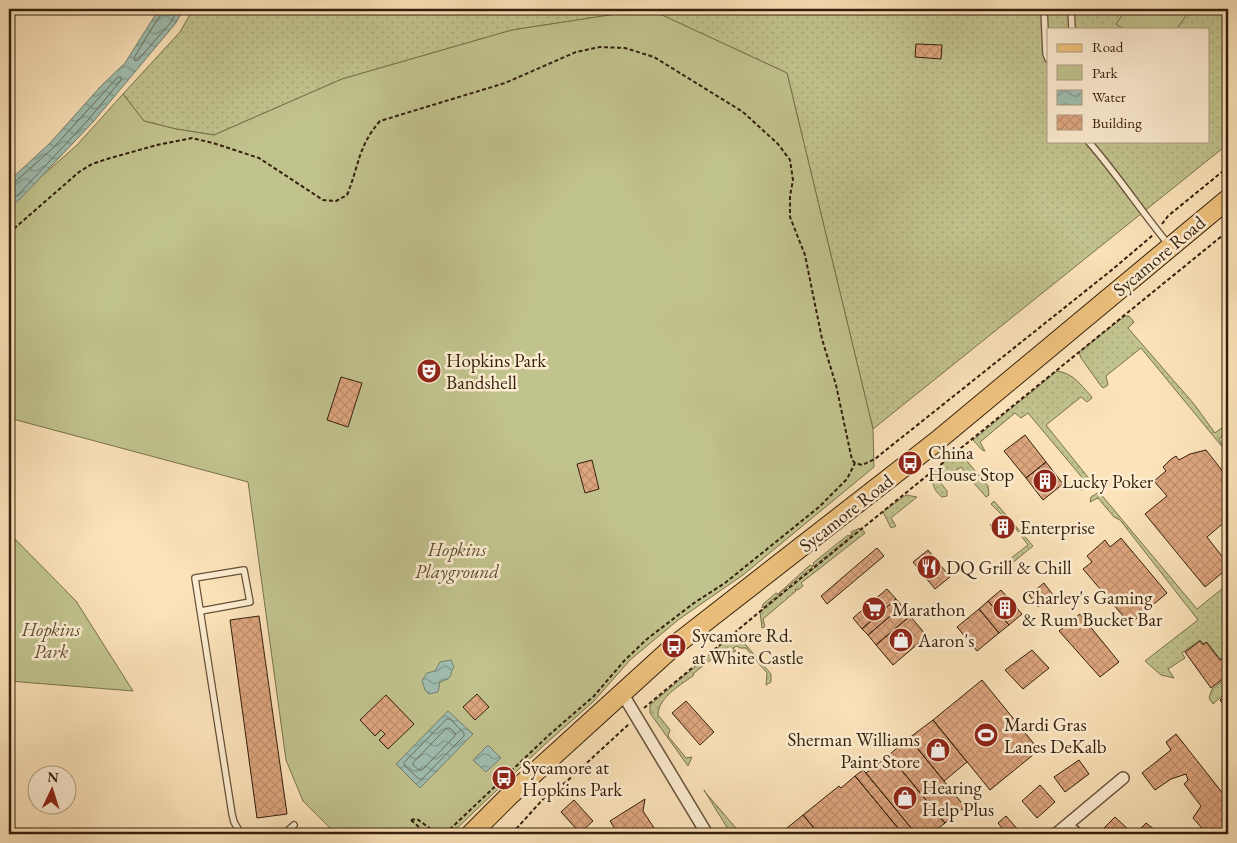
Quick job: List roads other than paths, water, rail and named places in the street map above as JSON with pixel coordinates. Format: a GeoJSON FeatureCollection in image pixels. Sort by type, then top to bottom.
{"type":"FeatureCollection","features":[{"type":"Feature","properties":{"kind":"main road","name":"Sycamore Road"},"geometry":{"type":"LineString","coordinates":[[471,834],[509,796],[674,646],[937,441],[1228,199]]}},
{"type":"Feature","properties":{"kind":"street"},"geometry":{"type":"LineString","coordinates":[[622,693],[707,834]]}},
{"type":"Feature","properties":{"kind":"street"},"geometry":{"type":"LineString","coordinates":[[1056,834],[1123,778]]}},
{"type":"Feature","properties":{"kind":"street"},"geometry":{"type":"LineString","coordinates":[[1067,825],[1077,834]]}},
{"type":"Feature","properties":{"kind":"lane"},"geometry":{"type":"LineString","coordinates":[[1044,9],[1047,56]]}},
{"type":"Feature","properties":{"kind":"lane"},"geometry":{"type":"LineString","coordinates":[[1071,9],[1072,28]]}},
{"type":"Feature","properties":{"kind":"lane"},"geometry":{"type":"LineString","coordinates":[[1089,142],[1171,247]]}},
{"type":"Feature","properties":{"kind":"lane"},"geometry":{"type":"LineString","coordinates":[[201,611],[250,602],[244,570],[195,578],[232,814],[241,834]]}},
{"type":"Feature","properties":{"kind":"lane"},"geometry":{"type":"LineString","coordinates":[[284,834],[294,825]]}},
{"type":"Feature","properties":{"kind":"water"},"geometry":{"type":"Polygon","coordinates":[[[159,9],[184,9],[175,24],[93,122],[21,198],[9,208],[9,181],[50,143],[101,86],[125,63],[159,9]]]}},
{"type":"Feature","properties":{"kind":"water"},"geometry":{"type":"Polygon","coordinates":[[[451,660],[454,667],[451,675],[448,679],[440,682],[438,692],[429,694],[425,690],[422,681],[427,673],[435,671],[440,662],[451,660]]]}},
{"type":"Feature","properties":{"kind":"water"},"geometry":{"type":"Polygon","coordinates":[[[448,711],[473,734],[420,788],[396,764],[448,711]]]}},
{"type":"Feature","properties":{"kind":"water"},"geometry":{"type":"Polygon","coordinates":[[[488,745],[501,758],[486,772],[473,760],[488,745]]]}},
{"type":"Feature","properties":{"kind":"place","name":"Hopkins Park Bandshell"},"geometry":{"type":"Point","coordinates":[429,371]}},
{"type":"Feature","properties":{"kind":"place","name":"China House Stop"},"geometry":{"type":"Point","coordinates":[910,463]}},
{"type":"Feature","properties":{"kind":"place","name":"Lucky Poker"},"geometry":{"type":"Point","coordinates":[1045,481]}},
{"type":"Feature","properties":{"kind":"place","name":"Enterprise"},"geometry":{"type":"Point","coordinates":[1003,527]}},
{"type":"Feature","properties":{"kind":"place","name":"DQ Grill & Chill"},"geometry":{"type":"Point","coordinates":[929,567]}},
{"type":"Feature","properties":{"kind":"place","name":"Charley's Gaming & Rum Bucket Bar"},"geometry":{"type":"Point","coordinates":[1005,608]}},
{"type":"Feature","properties":{"kind":"place","name":"Marathon"},"geometry":{"type":"Point","coordinates":[874,609]}},
{"type":"Feature","properties":{"kind":"place","name":"Aaron's"},"geometry":{"type":"Point","coordinates":[901,640]}},
{"type":"Feature","properties":{"kind":"place","name":"Sycamore Rd. at White Castle"},"geometry":{"type":"Point","coordinates":[674,646]}},
{"type":"Feature","properties":{"kind":"place","name":"Mardi Gras Lanes DeKalb"},"geometry":{"type":"Point","coordinates":[986,735]}},
{"type":"Feature","properties":{"kind":"place","name":"Sherman Williams Paint Store"},"geometry":{"type":"Point","coordinates":[938,750]}},
{"type":"Feature","properties":{"kind":"place","name":"Sycamore at Hopkins Park"},"geometry":{"type":"Point","coordinates":[504,778]}},
{"type":"Feature","properties":{"kind":"place","name":"Hearing Help Plus"},"geometry":{"type":"Point","coordinates":[905,798]}},
{"type":"Feature","properties":{"kind":"park label","name":"Hopkins Playground"},"geometry":{"type":"Point","coordinates":[457,560]}},
{"type":"Feature","properties":{"kind":"park label","name":"Hopkins Park"},"geometry":{"type":"Point","coordinates":[51,640]}}]}
